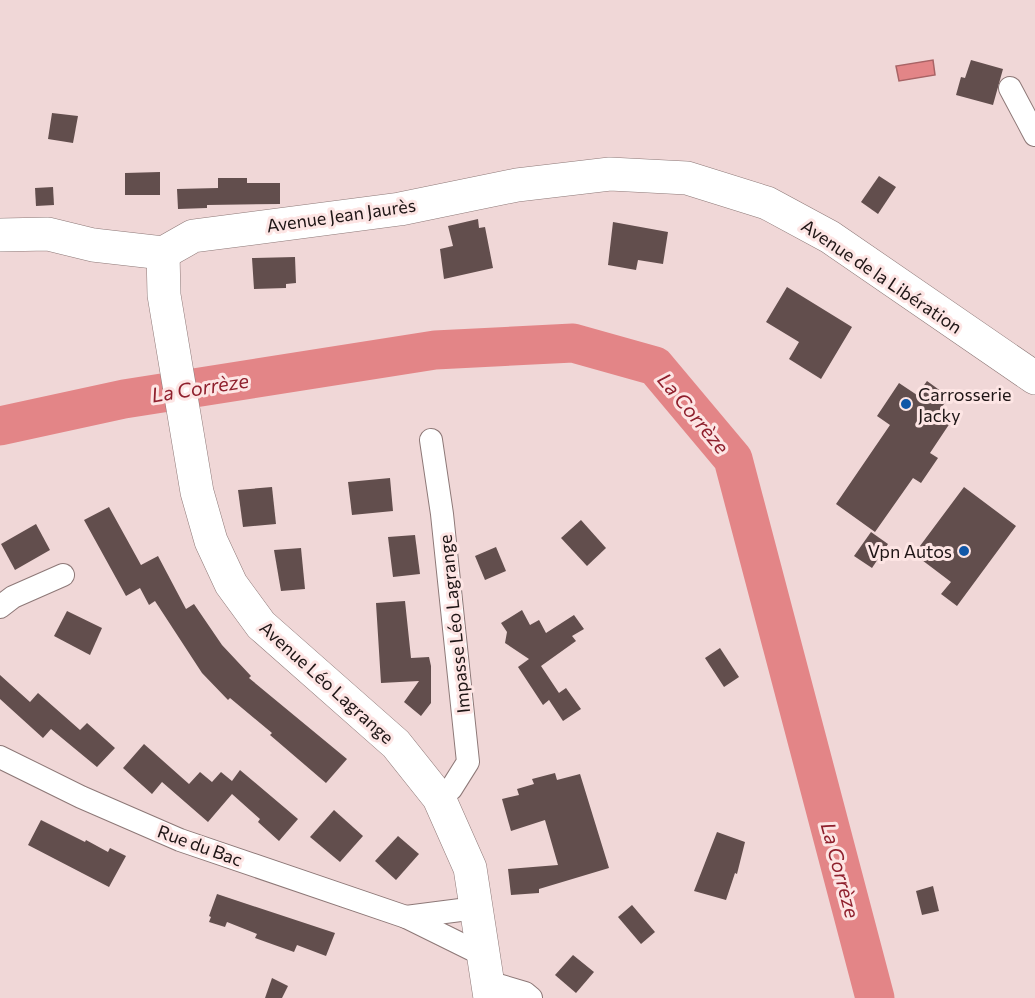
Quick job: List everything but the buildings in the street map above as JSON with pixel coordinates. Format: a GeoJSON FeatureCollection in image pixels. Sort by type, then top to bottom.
{"type":"FeatureCollection","features":[{"type":"Feature","properties":{"kind":"main road","name":"Avenue Jean Jaurès"},"geometry":{"type":"LineString","coordinates":[[163,253],[193,236],[400,209],[517,184],[610,174],[687,178]]}},
{"type":"Feature","properties":{"kind":"main road","name":"Avenue de la Libération"},"geometry":{"type":"LineString","coordinates":[[687,178],[768,203],[830,237],[1035,378]]}},
{"type":"Feature","properties":{"kind":"main road"},"geometry":{"type":"LineString","coordinates":[[0,235],[48,234],[93,245],[163,253]]}},
{"type":"Feature","properties":{"kind":"main road","name":"Avenue Léo Lagrange"},"geometry":{"type":"LineString","coordinates":[[163,253],[164,295],[197,492],[211,541],[231,584],[261,625],[396,744],[439,798],[470,868],[488,979]]}},
{"type":"Feature","properties":{"kind":"street"},"geometry":{"type":"LineString","coordinates":[[1010,88],[1035,135]]}},
{"type":"Feature","properties":{"kind":"street","name":"Impasse Léo Lagrange"},"geometry":{"type":"LineString","coordinates":[[431,440],[442,514],[468,762],[452,789],[439,798]]}},
{"type":"Feature","properties":{"kind":"street"},"geometry":{"type":"LineString","coordinates":[[0,608],[13,597],[63,575]]}},
{"type":"Feature","properties":{"kind":"street","name":"Rue du Bac"},"geometry":{"type":"LineString","coordinates":[[0,757],[81,797],[180,840],[406,917],[488,979],[525,993],[531,998]]}},
{"type":"Feature","properties":{"kind":"street","name":"Rue du Bac"},"geometry":{"type":"LineString","coordinates":[[406,917],[476,908]]}},
{"type":"Feature","properties":{"kind":"shaded area"},"geometry":{"type":"Polygon","coordinates":[[[933,60],[935,75],[899,81],[896,66],[933,60]]]}},
{"type":"Feature","properties":{"kind":"waterway","name":"La Corrèze"},"geometry":{"type":"LineString","coordinates":[[0,426],[124,399],[435,350],[573,343],[655,366],[733,459],[875,998]]}},
{"type":"Feature","properties":{"kind":"place","name":"Carrosserie Jacky"},"geometry":{"type":"Point","coordinates":[906,404]}},
{"type":"Feature","properties":{"kind":"place","name":"Vpn Autos"},"geometry":{"type":"Point","coordinates":[964,551]}}]}
